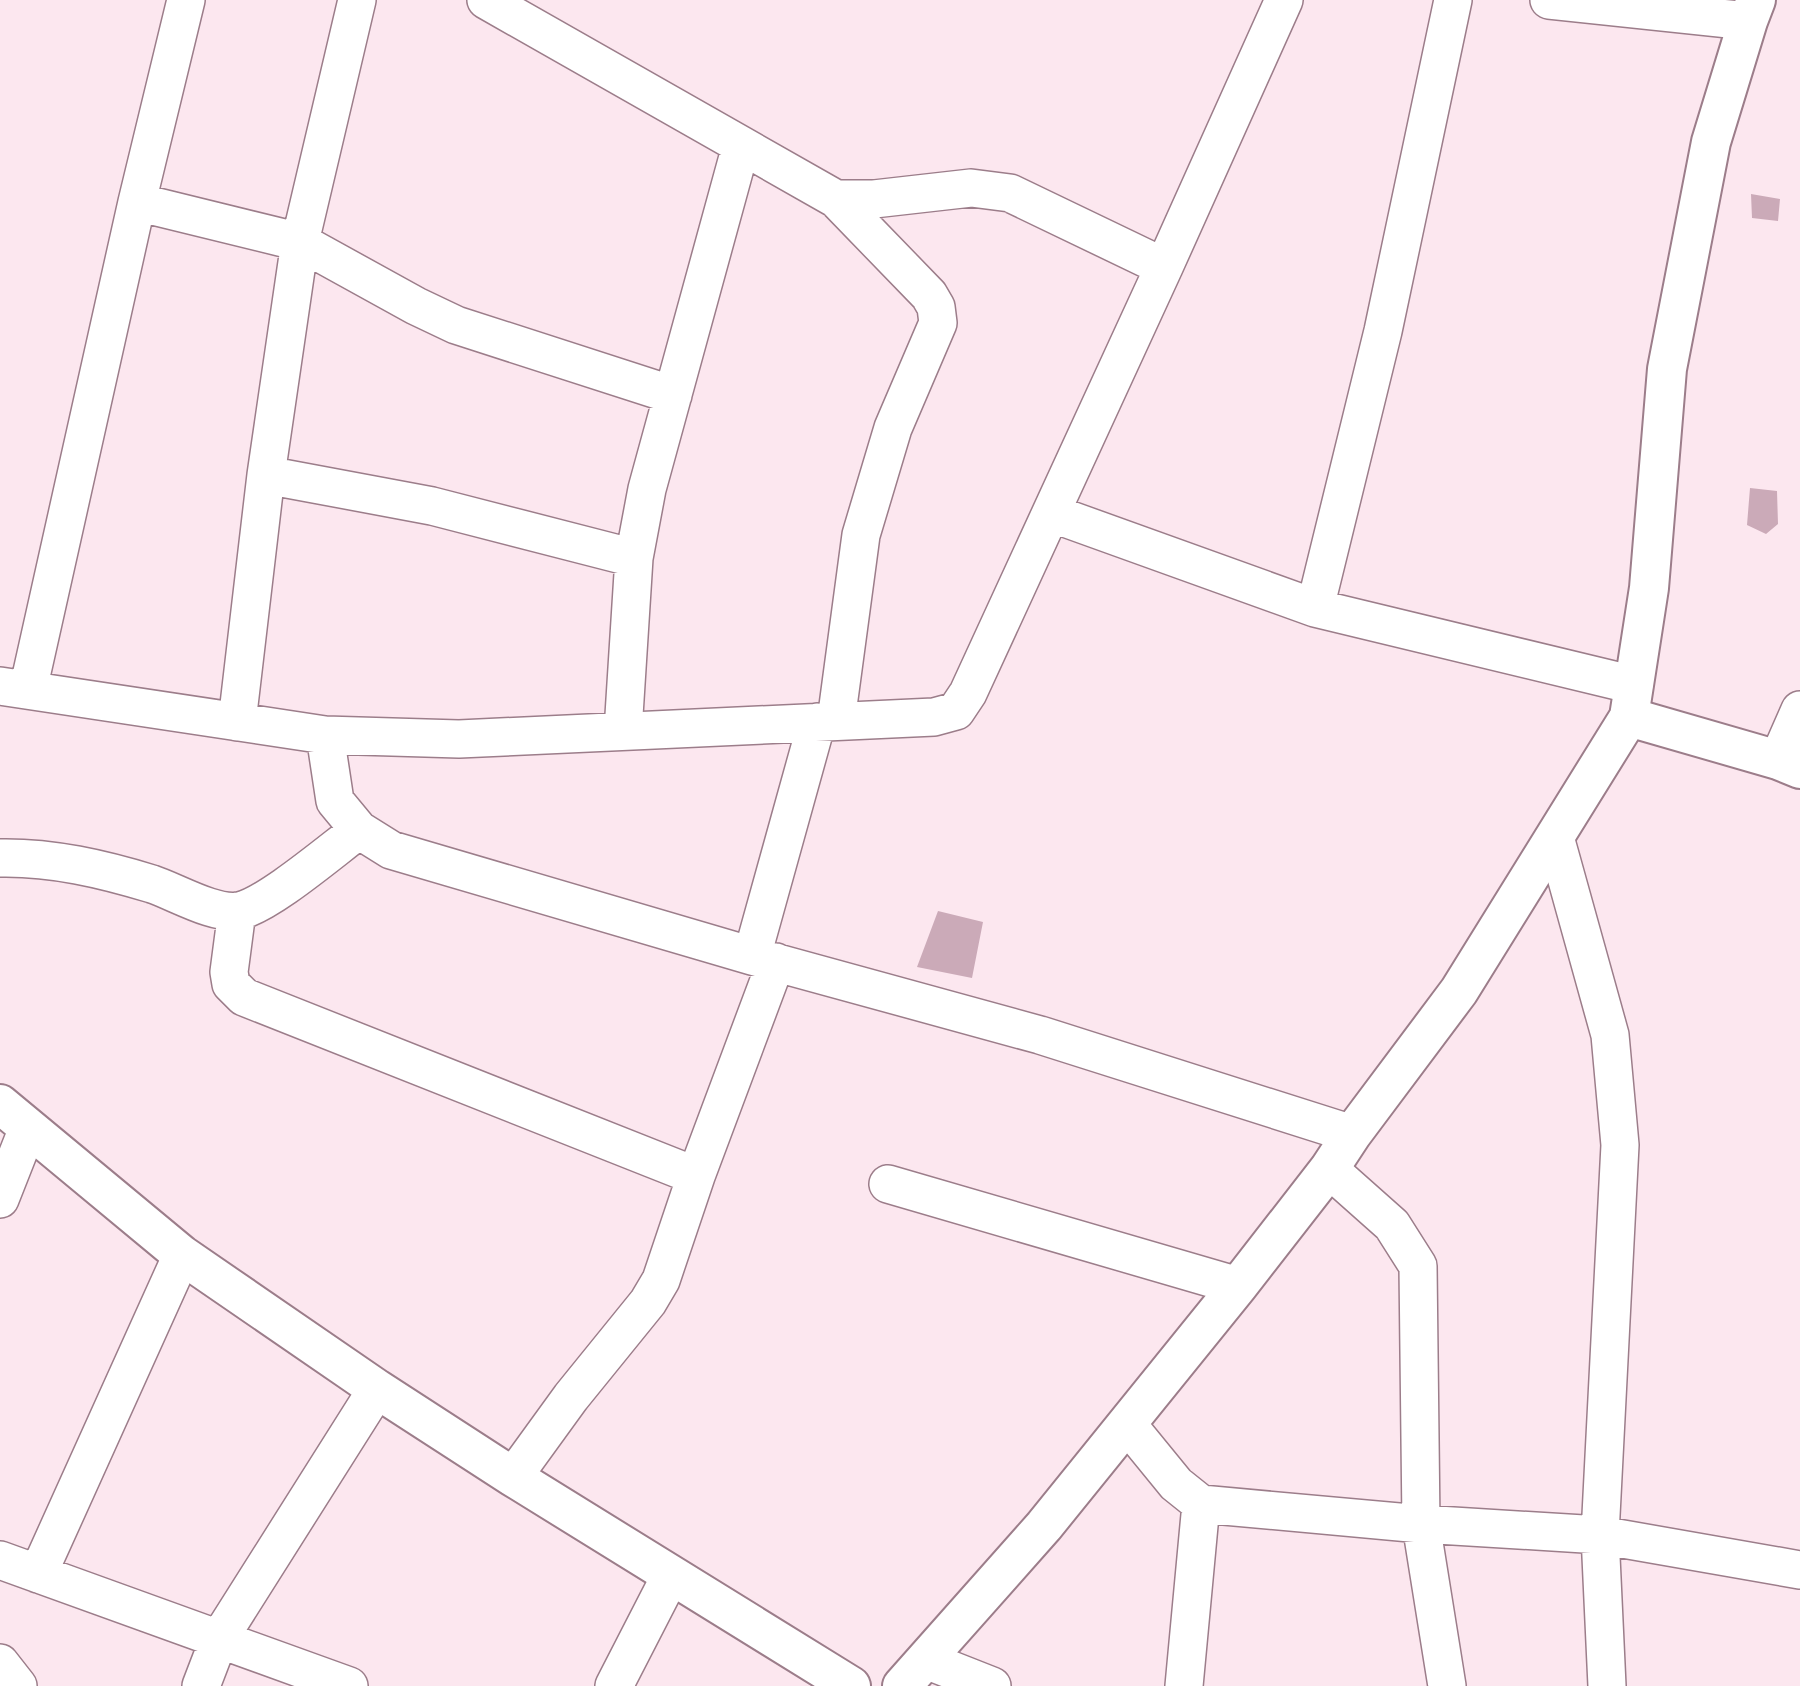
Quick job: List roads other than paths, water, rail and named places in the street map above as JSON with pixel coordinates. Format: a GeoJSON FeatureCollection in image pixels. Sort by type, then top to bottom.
{"type":"FeatureCollection","features":[{"type":"Feature","properties":{"kind":"main road"},"geometry":{"type":"LineString","coordinates":[[914,1673],[1044,1526],[1329,1169],[1352,1134],[1459,992],[1555,836],[1631,701],[1649,588],[1667,369],[1710,142],[1752,10]]}},
{"type":"Feature","properties":{"kind":"main road"},"geometry":{"type":"LineString","coordinates":[[1631,701],[1789,765]]}},
{"type":"Feature","properties":{"kind":"main road"},"geometry":{"type":"LineString","coordinates":[[14,1116],[181,1255],[377,1389],[513,1477],[851,1686]]}},
{"type":"Feature","properties":{"kind":"street"},"geometry":{"type":"LineString","coordinates":[[186,0],[14,688],[325,735],[459,739],[934,717],[956,711],[968,693],[1284,0]]}},
{"type":"Feature","properties":{"kind":"street"},"geometry":{"type":"LineString","coordinates":[[237,722],[266,475],[300,242],[356,0]]}},
{"type":"Feature","properties":{"kind":"street"},"geometry":{"type":"LineString","coordinates":[[486,0],[836,199],[929,295],[936,307],[937,323],[893,428],[861,535],[826,722],[764,959],[661,1280],[649,1302],[571,1397],[513,1477]]}},
{"type":"Feature","properties":{"kind":"street"},"geometry":{"type":"LineString","coordinates":[[1315,608],[1383,331],[1453,0]]}},
{"type":"Feature","properties":{"kind":"street"},"geometry":{"type":"LineString","coordinates":[[1549,0],[1752,10]]}},
{"type":"Feature","properties":{"kind":"street"},"geometry":{"type":"LineString","coordinates":[[622,731],[634,558],[647,489],[741,146]]}},
{"type":"Feature","properties":{"kind":"street"},"geometry":{"type":"LineString","coordinates":[[836,199],[874,199],[971,188],[1010,192],[1164,267]]}},
{"type":"Feature","properties":{"kind":"street"},"geometry":{"type":"LineString","coordinates":[[137,202],[300,242],[456,325],[673,395]]}},
{"type":"Feature","properties":{"kind":"street"},"geometry":{"type":"LineString","coordinates":[[266,475],[432,506],[634,558]]}},
{"type":"Feature","properties":{"kind":"street"},"geometry":{"type":"LineString","coordinates":[[1051,513],[1315,608],[1631,701]]}},
{"type":"Feature","properties":{"kind":"street"},"geometry":{"type":"LineString","coordinates":[[1789,765],[1800,710]]}},
{"type":"Feature","properties":{"kind":"street"},"geometry":{"type":"LineString","coordinates":[[325,735],[335,802],[359,830],[391,850],[764,959],[1040,1035],[1352,1134]]}},
{"type":"Feature","properties":{"kind":"street"},"geometry":{"type":"LineString","coordinates":[[0,858],[87,865],[156,886],[213,908],[237,911],[268,897],[359,830]]}},
{"type":"Feature","properties":{"kind":"street"},"geometry":{"type":"LineString","coordinates":[[1555,836],[1610,1035],[1620,1146],[1600,1535],[1607,1686]]}},
{"type":"Feature","properties":{"kind":"street"},"geometry":{"type":"LineString","coordinates":[[237,911],[229,972],[231,984],[244,998],[695,1176]]}},
{"type":"Feature","properties":{"kind":"street"},"geometry":{"type":"LineString","coordinates":[[0,1199],[14,1116]]}},
{"type":"Feature","properties":{"kind":"street"},"geometry":{"type":"LineString","coordinates":[[1329,1169],[1392,1225],[1418,1266],[1421,1524],[1447,1686]]}},
{"type":"Feature","properties":{"kind":"street"},"geometry":{"type":"LineString","coordinates":[[888,1184],[1238,1286]]}},
{"type":"Feature","properties":{"kind":"street"},"geometry":{"type":"LineString","coordinates":[[38,1574],[181,1255]]}},
{"type":"Feature","properties":{"kind":"street"},"geometry":{"type":"LineString","coordinates":[[201,1686],[219,1639],[377,1389]]}},
{"type":"Feature","properties":{"kind":"street"},"geometry":{"type":"LineString","coordinates":[[1127,1424],[1176,1484],[1200,1504],[1421,1524],[1600,1535],[1800,1570]]}},
{"type":"Feature","properties":{"kind":"street"},"geometry":{"type":"LineString","coordinates":[[1184,1686],[1200,1504]]}},
{"type":"Feature","properties":{"kind":"street"},"geometry":{"type":"LineString","coordinates":[[0,1560],[349,1686]]}},
{"type":"Feature","properties":{"kind":"street"},"geometry":{"type":"LineString","coordinates":[[614,1686],[671,1575]]}},
{"type":"Feature","properties":{"kind":"street"},"geometry":{"type":"LineString","coordinates":[[0,1663],[18,1686]]}},
{"type":"Feature","properties":{"kind":"street"},"geometry":{"type":"LineString","coordinates":[[914,1673],[992,1686]]}}]}
